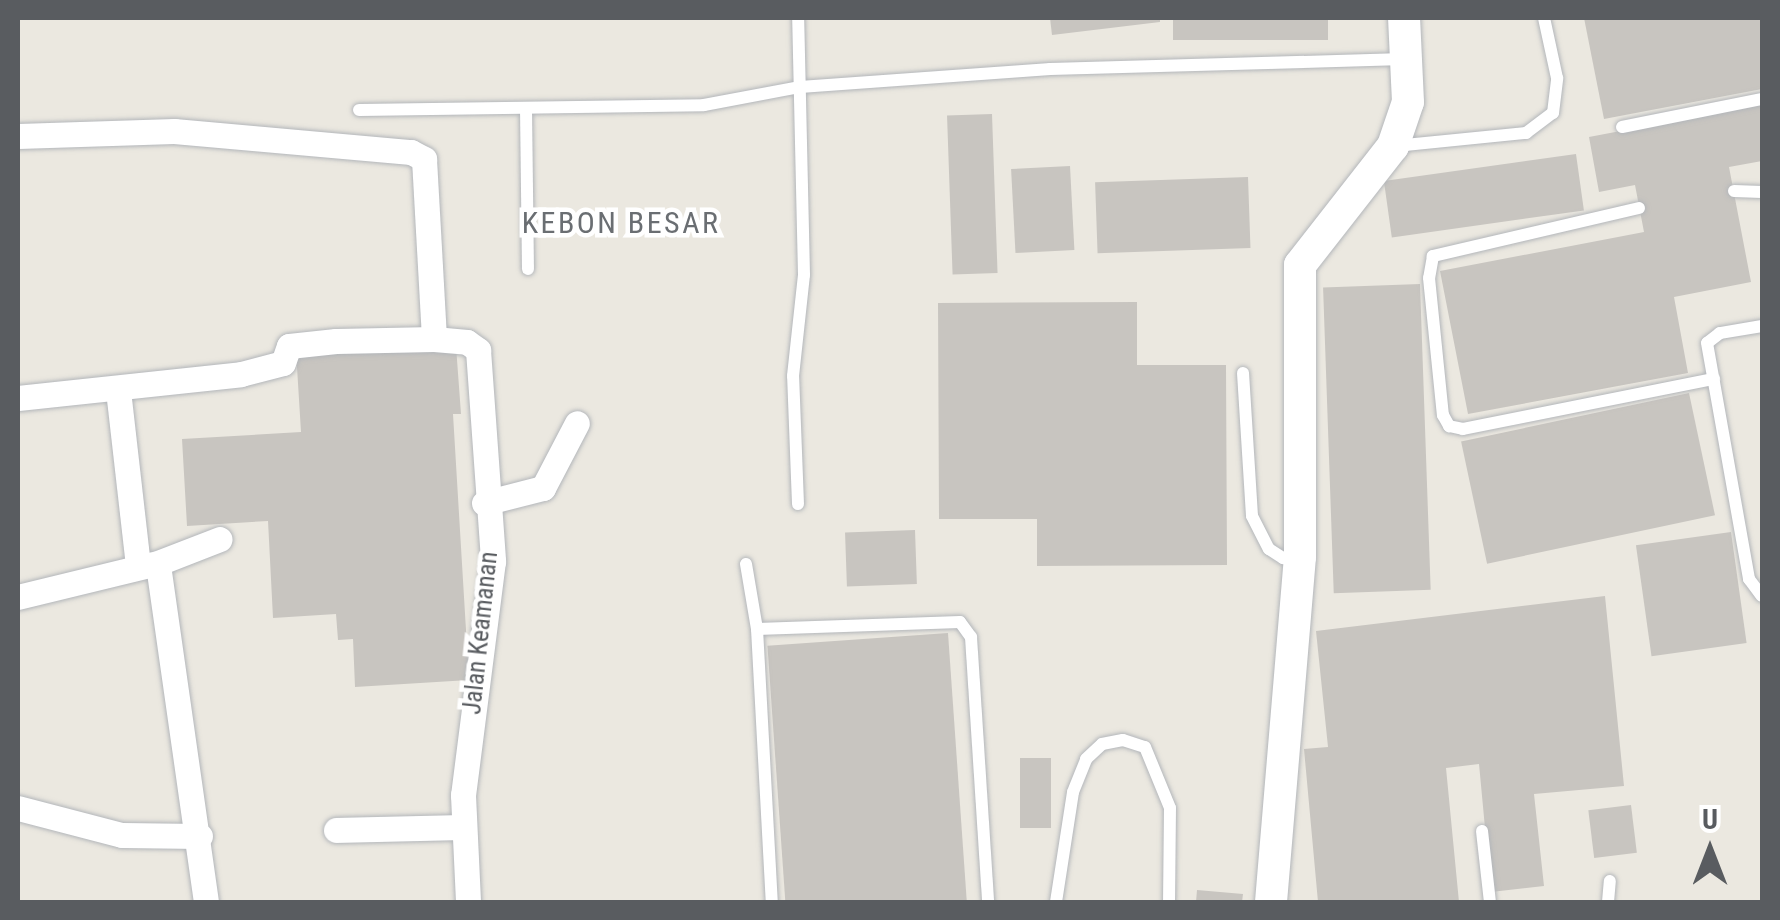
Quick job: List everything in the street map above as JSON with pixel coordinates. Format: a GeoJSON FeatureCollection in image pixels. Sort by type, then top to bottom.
{"type":"FeatureCollection","features":[{"type":"Feature","properties":{"kind":"street"},"geometry":{"type":"LineString","coordinates":[[1271,902],[1300,557],[1300,264],[1393,146],[1408,102],[1404,18]]}},
{"type":"Feature","properties":{"kind":"street"},"geometry":{"type":"LineString","coordinates":[[18,136],[174,131],[411,152],[424,159],[434,339],[290,346],[288,359],[269,369],[118,390],[18,398]]}},
{"type":"Feature","properties":{"kind":"street","name":"Jalan Keamanan"},"geometry":{"type":"LineString","coordinates":[[434,339],[468,342],[478,350],[484,503],[493,561],[461,827],[468,902]]}},
{"type":"Feature","properties":{"kind":"street"},"geometry":{"type":"LineString","coordinates":[[118,390],[200,836],[206,902]]}},
{"type":"Feature","properties":{"kind":"street"},"geometry":{"type":"LineString","coordinates":[[484,503],[543,488],[577,424]]}},
{"type":"Feature","properties":{"kind":"street"},"geometry":{"type":"LineString","coordinates":[[18,596],[148,564],[220,539]]}},
{"type":"Feature","properties":{"kind":"street"},"geometry":{"type":"LineString","coordinates":[[18,808],[122,835],[200,836]]}},
{"type":"Feature","properties":{"kind":"street"},"geometry":{"type":"LineString","coordinates":[[336,830],[461,827]]}},
{"type":"Feature","properties":{"kind":"lane"},"geometry":{"type":"LineString","coordinates":[[798,18],[804,275],[794,376],[798,504]]}},
{"type":"Feature","properties":{"kind":"lane"},"geometry":{"type":"LineString","coordinates":[[1393,146],[1526,132],[1553,113],[1557,78],[1544,18]]}},
{"type":"Feature","properties":{"kind":"lane"},"geometry":{"type":"LineString","coordinates":[[359,110],[704,106],[800,87],[1050,69],[1408,58]]}},
{"type":"Feature","properties":{"kind":"lane"},"geometry":{"type":"LineString","coordinates":[[1622,126],[1762,99]]}},
{"type":"Feature","properties":{"kind":"lane"},"geometry":{"type":"LineString","coordinates":[[526,108],[528,270]]}},
{"type":"Feature","properties":{"kind":"lane"},"geometry":{"type":"LineString","coordinates":[[1734,191],[1762,192]]}},
{"type":"Feature","properties":{"kind":"lane"},"geometry":{"type":"LineString","coordinates":[[1639,208],[1433,256],[1429,278],[1442,416],[1463,429],[1714,378]]}},
{"type":"Feature","properties":{"kind":"lane"},"geometry":{"type":"LineString","coordinates":[[1762,326],[1720,334],[1707,343],[1749,579],[1762,596]]}},
{"type":"Feature","properties":{"kind":"lane"},"geometry":{"type":"LineString","coordinates":[[1243,373],[1252,516],[1269,548],[1283,558],[1300,557]]}},
{"type":"Feature","properties":{"kind":"lane"},"geometry":{"type":"LineString","coordinates":[[746,564],[756,629],[772,902]]}},
{"type":"Feature","properties":{"kind":"lane"},"geometry":{"type":"LineString","coordinates":[[756,629],[960,622],[970,637],[988,902]]}},
{"type":"Feature","properties":{"kind":"lane"},"geometry":{"type":"LineString","coordinates":[[1056,902],[1073,792],[1086,759],[1102,744],[1122,740],[1146,747],[1170,808],[1169,902]]}},
{"type":"Feature","properties":{"kind":"lane"},"geometry":{"type":"LineString","coordinates":[[1482,832],[1490,902]]}},
{"type":"Feature","properties":{"kind":"lane"},"geometry":{"type":"LineString","coordinates":[[1608,902],[1610,881]]}},
{"type":"Feature","properties":{"kind":"building"},"geometry":{"type":"Polygon","coordinates":[[[1050,18],[1160,18],[1160,22],[1052,35],[1050,18]]]}},
{"type":"Feature","properties":{"kind":"building"},"geometry":{"type":"Polygon","coordinates":[[[1173,18],[1328,18],[1328,40],[1173,40],[1173,18]]]}},
{"type":"Feature","properties":{"kind":"building"},"geometry":{"type":"Polygon","coordinates":[[[1584,18],[1762,18],[1762,89],[1604,119],[1584,18]]]}},
{"type":"Feature","properties":{"kind":"building"},"geometry":{"type":"Polygon","coordinates":[[[1762,104],[1762,161],[1729,167],[1751,282],[1674,297],[1688,373],[1468,414],[1440,271],[1644,232],[1635,185],[1599,192],[1589,137],[1762,104]]]}},
{"type":"Feature","properties":{"kind":"building"},"geometry":{"type":"Polygon","coordinates":[[[992,114],[998,273],[953,274],[947,116],[992,114]]]}},
{"type":"Feature","properties":{"kind":"building"},"geometry":{"type":"Polygon","coordinates":[[[1576,154],[1584,210],[1392,237],[1384,181],[1576,154]]]}},
{"type":"Feature","properties":{"kind":"building"},"geometry":{"type":"Polygon","coordinates":[[[1070,166],[1074,250],[1015,253],[1011,169],[1070,166]]]}},
{"type":"Feature","properties":{"kind":"building"},"geometry":{"type":"Polygon","coordinates":[[[1248,177],[1250,248],[1098,253],[1095,182],[1248,177]]]}},
{"type":"Feature","properties":{"kind":"building"},"geometry":{"type":"Polygon","coordinates":[[[1420,284],[1431,590],[1334,593],[1323,287],[1420,284]]]}},
{"type":"Feature","properties":{"kind":"building"},"geometry":{"type":"Polygon","coordinates":[[[1137,302],[1137,365],[1226,365],[1227,565],[1037,566],[1037,519],[939,519],[938,303],[1137,302]]]}},
{"type":"Feature","properties":{"kind":"building"},"geometry":{"type":"Polygon","coordinates":[[[456,346],[461,414],[453,414],[469,680],[355,687],[353,639],[338,640],[336,614],[273,618],[268,521],[187,526],[182,439],[301,432],[296,351],[456,346]]]}},
{"type":"Feature","properties":{"kind":"building"},"geometry":{"type":"Polygon","coordinates":[[[1689,393],[1715,515],[1487,564],[1461,441],[1689,393]]]}},
{"type":"Feature","properties":{"kind":"building"},"geometry":{"type":"Polygon","coordinates":[[[915,530],[917,584],[847,586],[845,532],[915,530]]]}},
{"type":"Feature","properties":{"kind":"building"},"geometry":{"type":"Polygon","coordinates":[[[1731,532],[1747,643],[1652,656],[1636,545],[1731,532]]]}},
{"type":"Feature","properties":{"kind":"building"},"geometry":{"type":"Polygon","coordinates":[[[1605,596],[1624,786],[1534,794],[1544,886],[1491,892],[1479,764],[1446,768],[1459,902],[1318,902],[1304,749],[1328,747],[1316,631],[1605,596]]]}},
{"type":"Feature","properties":{"kind":"building"},"geometry":{"type":"Polygon","coordinates":[[[948,633],[967,902],[785,902],[767,646],[948,633]]]}},
{"type":"Feature","properties":{"kind":"building"},"geometry":{"type":"Polygon","coordinates":[[[1020,758],[1051,758],[1051,828],[1020,828],[1020,758]]]}},
{"type":"Feature","properties":{"kind":"building"},"geometry":{"type":"Polygon","coordinates":[[[1631,805],[1637,853],[1594,858],[1588,810],[1631,805]]]}},
{"type":"Feature","properties":{"kind":"building"},"geometry":{"type":"Polygon","coordinates":[[[1197,890],[1243,894],[1242,902],[1196,902],[1197,890]]]}},
{"type":"Feature","properties":{"kind":"district","name":"KEBON BESAR"},"geometry":{"type":"Point","coordinates":[621,223]}}]}
